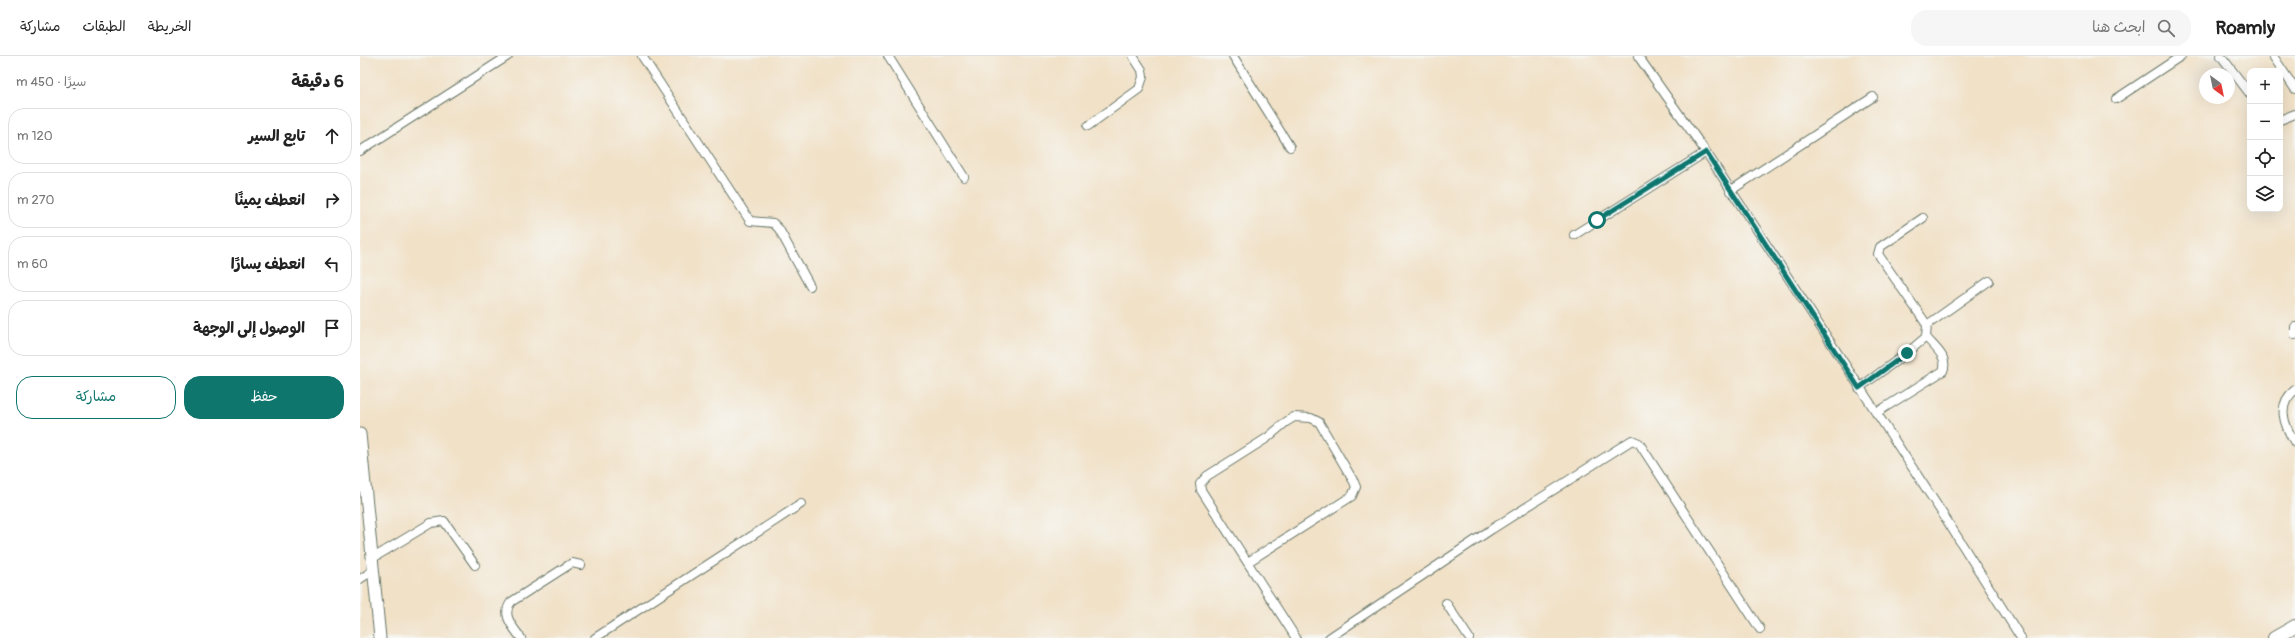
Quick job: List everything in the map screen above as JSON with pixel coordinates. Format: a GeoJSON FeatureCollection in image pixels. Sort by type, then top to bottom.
{"type":"FeatureCollection","features":[{"type":"Feature","properties":{"kind":"main road"},"geometry":{"type":"LineString","coordinates":[[2274,638],[2295,626]]}},
{"type":"Feature","properties":{"kind":"street"},"geometry":{"type":"LineString","coordinates":[[360,151],[508,56]]}},
{"type":"Feature","properties":{"kind":"street"},"geometry":{"type":"LineString","coordinates":[[642,56],[750,221],[773,223],[779,229],[810,286]]}},
{"type":"Feature","properties":{"kind":"street"},"geometry":{"type":"LineString","coordinates":[[888,56],[964,177]]}},
{"type":"Feature","properties":{"kind":"street"},"geometry":{"type":"LineString","coordinates":[[1088,126],[1139,89],[1143,78],[1142,70],[1133,56]]}},
{"type":"Feature","properties":{"kind":"street"},"geometry":{"type":"LineString","coordinates":[[1233,56],[1290,147]]}},
{"type":"Feature","properties":{"kind":"street"},"geometry":{"type":"LineString","coordinates":[[1638,56],[1706,152],[2021,638]]}},
{"type":"Feature","properties":{"kind":"street"},"geometry":{"type":"LineString","coordinates":[[2116,99],[2181,56]]}},
{"type":"Feature","properties":{"kind":"street"},"geometry":{"type":"LineString","coordinates":[[2221,56],[2247,90]]}},
{"type":"Feature","properties":{"kind":"street"},"geometry":{"type":"LineString","coordinates":[[2273,56],[2295,89]]}},
{"type":"Feature","properties":{"kind":"street"},"geometry":{"type":"LineString","coordinates":[[1730,191],[1874,97]]}},
{"type":"Feature","properties":{"kind":"street"},"geometry":{"type":"LineString","coordinates":[[2283,119],[2295,114]]}},
{"type":"Feature","properties":{"kind":"street"},"geometry":{"type":"LineString","coordinates":[[1574,235],[1706,152]]}},
{"type":"Feature","properties":{"kind":"street"},"geometry":{"type":"LineString","coordinates":[[1876,414],[1943,371],[1945,365],[1944,358],[1926,337],[1927,325],[1878,254],[1880,246],[1923,218]]}},
{"type":"Feature","properties":{"kind":"street"},"geometry":{"type":"LineString","coordinates":[[1927,325],[1989,281]]}},
{"type":"Feature","properties":{"kind":"street"},"geometry":{"type":"LineString","coordinates":[[2295,327],[2295,335]]}},
{"type":"Feature","properties":{"kind":"street"},"geometry":{"type":"LineString","coordinates":[[1859,388],[1926,337]]}},
{"type":"Feature","properties":{"kind":"street"},"geometry":{"type":"LineString","coordinates":[[2295,390],[2287,396],[2284,407],[2287,429],[2295,443]]}},
{"type":"Feature","properties":{"kind":"street"},"geometry":{"type":"LineString","coordinates":[[1248,562],[1352,496],[1355,492],[1354,482],[1335,448],[1319,422],[1312,418],[1294,417],[1267,438],[1207,476],[1200,484],[1201,490],[1296,638]]}},
{"type":"Feature","properties":{"kind":"street"},"geometry":{"type":"LineString","coordinates":[[360,434],[364,490],[374,564],[380,638]]}},
{"type":"Feature","properties":{"kind":"street"},"geometry":{"type":"LineString","coordinates":[[1329,638],[1492,529],[1632,440],[1639,443],[1760,629]]}},
{"type":"Feature","properties":{"kind":"street"},"geometry":{"type":"LineString","coordinates":[[595,638],[801,504]]}},
{"type":"Feature","properties":{"kind":"street"},"geometry":{"type":"LineString","coordinates":[[360,579],[374,564],[431,522],[440,520],[444,521],[475,565]]}},
{"type":"Feature","properties":{"kind":"street"},"geometry":{"type":"LineString","coordinates":[[521,638],[508,619],[507,610],[511,602],[572,563],[581,565]]}},
{"type":"Feature","properties":{"kind":"street"},"geometry":{"type":"LineString","coordinates":[[1446,602],[1469,638]]}},
{"type":"Feature","properties":{"kind":"route"},"geometry":{"type":"LineString","coordinates":[[1597,220],[1706,152],[1859,388],[1907,353]]}}]}
